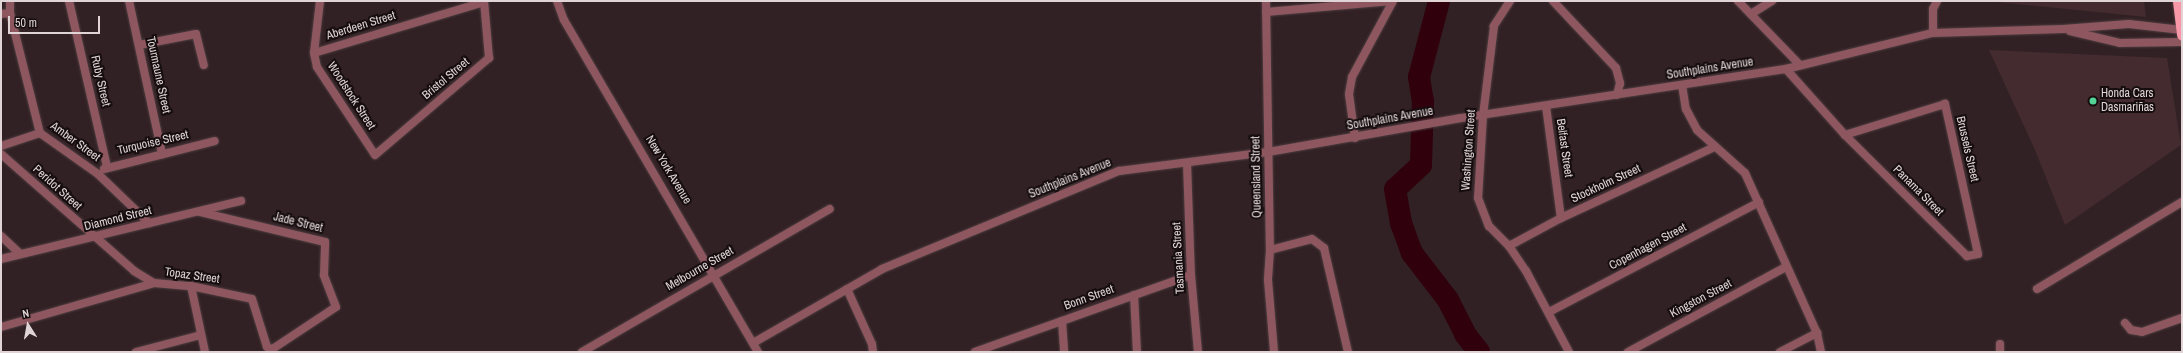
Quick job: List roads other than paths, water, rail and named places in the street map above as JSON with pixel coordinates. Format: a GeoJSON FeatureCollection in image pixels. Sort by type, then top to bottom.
{"type":"FeatureCollection","features":[{"type":"Feature","properties":{"kind":"highway"},"geometry":{"type":"LineString","coordinates":[[2178,1],[2182,32]]}},
{"type":"Feature","properties":{"kind":"street","name":"Amber Street"},"geometry":{"type":"LineString","coordinates":[[10,1],[10,12],[40,133],[98,174],[149,223]]}},
{"type":"Feature","properties":{"kind":"street","name":"Ruby Street"},"geometry":{"type":"LineString","coordinates":[[69,1],[107,167]]}},
{"type":"Feature","properties":{"kind":"street","name":"Tourmaune Street"},"geometry":{"type":"LineString","coordinates":[[130,1],[162,154]]}},
{"type":"Feature","properties":{"kind":"street","name":"Woodstock Street"},"geometry":{"type":"LineString","coordinates":[[320,1],[314,53],[317,67],[375,155]]}},
{"type":"Feature","properties":{"kind":"street","name":"Aberdeen Street"},"geometry":{"type":"LineString","coordinates":[[314,53],[484,1]]}},
{"type":"Feature","properties":{"kind":"street","name":"Bristol Street"},"geometry":{"type":"LineString","coordinates":[[375,155],[489,58],[484,1]]}},
{"type":"Feature","properties":{"kind":"street","name":"New York Avenue"},"geometry":{"type":"LineString","coordinates":[[556,1],[568,26],[715,274],[758,352]]}},
{"type":"Feature","properties":{"kind":"street","name":"Queensland Street"},"geometry":{"type":"LineString","coordinates":[[1266,1],[1270,250],[1268,280],[1274,352]]}},
{"type":"Feature","properties":{"kind":"street"},"geometry":{"type":"LineString","coordinates":[[1266,12],[1392,1]]}},
{"type":"Feature","properties":{"kind":"street"},"geometry":{"type":"LineString","coordinates":[[1355,138],[1349,94],[1352,77],[1392,1]]}},
{"type":"Feature","properties":{"kind":"street","name":"Washington Street"},"geometry":{"type":"LineString","coordinates":[[1510,1],[1494,26],[1483,115],[1478,198],[1482,213],[1490,226],[1509,246],[1549,312],[1569,352]]}},
{"type":"Feature","properties":{"kind":"street"},"geometry":{"type":"LineString","coordinates":[[1552,1],[1616,68],[1620,83],[1617,95]]}},
{"type":"Feature","properties":{"kind":"street"},"geometry":{"type":"LineString","coordinates":[[1738,1],[1800,64]]}},
{"type":"Feature","properties":{"kind":"street"},"geometry":{"type":"LineString","coordinates":[[1751,14],[1772,1]]}},
{"type":"Feature","properties":{"kind":"street"},"geometry":{"type":"LineString","coordinates":[[1933,33],[1933,9],[1937,1]]}},
{"type":"Feature","properties":{"kind":"street"},"geometry":{"type":"LineString","coordinates":[[1,14],[10,12]]}},
{"type":"Feature","properties":{"kind":"street","name":"Southplains Avenue"},"geometry":{"type":"LineString","coordinates":[[753,343],[882,269],[1119,171],[1268,152],[1401,130],[1461,118],[1786,69],[1800,64],[1933,33],[2063,29],[2130,24],[2182,32]]}},
{"type":"Feature","properties":{"kind":"street","name":"Southplains Avenue"},"geometry":{"type":"LineString","coordinates":[[2063,29],[2120,43],[2182,42]]}},
{"type":"Feature","properties":{"kind":"street"},"geometry":{"type":"LineString","coordinates":[[139,45],[196,34],[204,65]]}},
{"type":"Feature","properties":{"kind":"street"},"geometry":{"type":"LineString","coordinates":[[1786,69],[1845,135]]}},
{"type":"Feature","properties":{"kind":"street"},"geometry":{"type":"LineString","coordinates":[[1682,85],[1690,119],[1697,130],[1745,173],[1817,333],[1821,352]]}},
{"type":"Feature","properties":{"kind":"street","name":"Brussels Street"},"geometry":{"type":"LineString","coordinates":[[1845,135],[1945,104],[1978,254]]}},
{"type":"Feature","properties":{"kind":"street","name":"Belfast Street"},"geometry":{"type":"LineString","coordinates":[[1546,106],[1561,218]]}},
{"type":"Feature","properties":{"kind":"street"},"geometry":{"type":"LineString","coordinates":[[1,146],[40,133]]}},
{"type":"Feature","properties":{"kind":"street","name":"Panama Street"},"geometry":{"type":"LineString","coordinates":[[1845,135],[1967,256],[1978,254]]}},
{"type":"Feature","properties":{"kind":"street","name":"Turquoise Street"},"geometry":{"type":"LineString","coordinates":[[98,174],[107,167],[215,141]]}},
{"type":"Feature","properties":{"kind":"street","name":"Stockholm Street"},"geometry":{"type":"LineString","coordinates":[[1509,246],[1561,218],[1715,147]]}},
{"type":"Feature","properties":{"kind":"street","name":"Peridot Street"},"geometry":{"type":"LineString","coordinates":[[1,154],[134,271],[154,282]]}},
{"type":"Feature","properties":{"kind":"street","name":"Tasmania Street"},"geometry":{"type":"LineString","coordinates":[[1187,163],[1191,275],[1198,352]]}},
{"type":"Feature","properties":{"kind":"street","name":"Diamond Street"},"geometry":{"type":"LineString","coordinates":[[1,259],[19,253],[96,237],[241,201]]}},
{"type":"Feature","properties":{"kind":"street","name":"Copenhagen Street"},"geometry":{"type":"LineString","coordinates":[[1549,312],[1759,202]]}},
{"type":"Feature","properties":{"kind":"street"},"geometry":{"type":"LineString","coordinates":[[2037,289],[2182,202]]}},
{"type":"Feature","properties":{"kind":"street","name":"Melbourne Street"},"geometry":{"type":"LineString","coordinates":[[582,352],[830,209]]}},
{"type":"Feature","properties":{"kind":"street","name":"Jade Street"},"geometry":{"type":"LineString","coordinates":[[200,212],[325,242],[324,275],[336,306]]}},
{"type":"Feature","properties":{"kind":"street"},"geometry":{"type":"LineString","coordinates":[[1,236],[19,253]]}},
{"type":"Feature","properties":{"kind":"street"},"geometry":{"type":"LineString","coordinates":[[1270,250],[1312,239],[1324,248],[1348,352]]}},
{"type":"Feature","properties":{"kind":"street","name":"Kingston Street"},"geometry":{"type":"LineString","coordinates":[[1628,352],[1786,267]]}},
{"type":"Feature","properties":{"kind":"street","name":"Bonn Street"},"geometry":{"type":"LineString","coordinates":[[975,352],[995,348],[1062,321],[1191,275]]}},
{"type":"Feature","properties":{"kind":"street","name":"Topaz Street"},"geometry":{"type":"LineString","coordinates":[[1,327],[154,282],[191,286],[252,299],[267,347],[270,349],[274,348],[336,306]]}},
{"type":"Feature","properties":{"kind":"street"},"geometry":{"type":"LineString","coordinates":[[191,286],[205,352]]}},
{"type":"Feature","properties":{"kind":"street"},"geometry":{"type":"LineString","coordinates":[[847,289],[872,344],[873,352]]}},
{"type":"Feature","properties":{"kind":"street"},"geometry":{"type":"LineString","coordinates":[[1134,295],[1137,352]]}},
{"type":"Feature","properties":{"kind":"street"},"geometry":{"type":"LineString","coordinates":[[2125,323],[2131,330],[2142,332],[2182,318]]}},
{"type":"Feature","properties":{"kind":"street"},"geometry":{"type":"LineString","coordinates":[[1062,321],[1064,352]]}},
{"type":"Feature","properties":{"kind":"street"},"geometry":{"type":"LineString","coordinates":[[1780,352],[1817,333]]}},
{"type":"Feature","properties":{"kind":"street"},"geometry":{"type":"LineString","coordinates":[[136,352],[201,335]]}},
{"type":"Feature","properties":{"kind":"waterway"},"geometry":{"type":"LineString","coordinates":[[1439,1],[1419,77],[1423,101],[1421,165],[1395,189],[1401,223],[1412,253],[1448,300],[1465,334],[1479,352]]}},
{"type":"Feature","properties":{"kind":"place","name":"Honda Cars Dasmariñas"},"geometry":{"type":"Point","coordinates":[2093,101]}}]}
